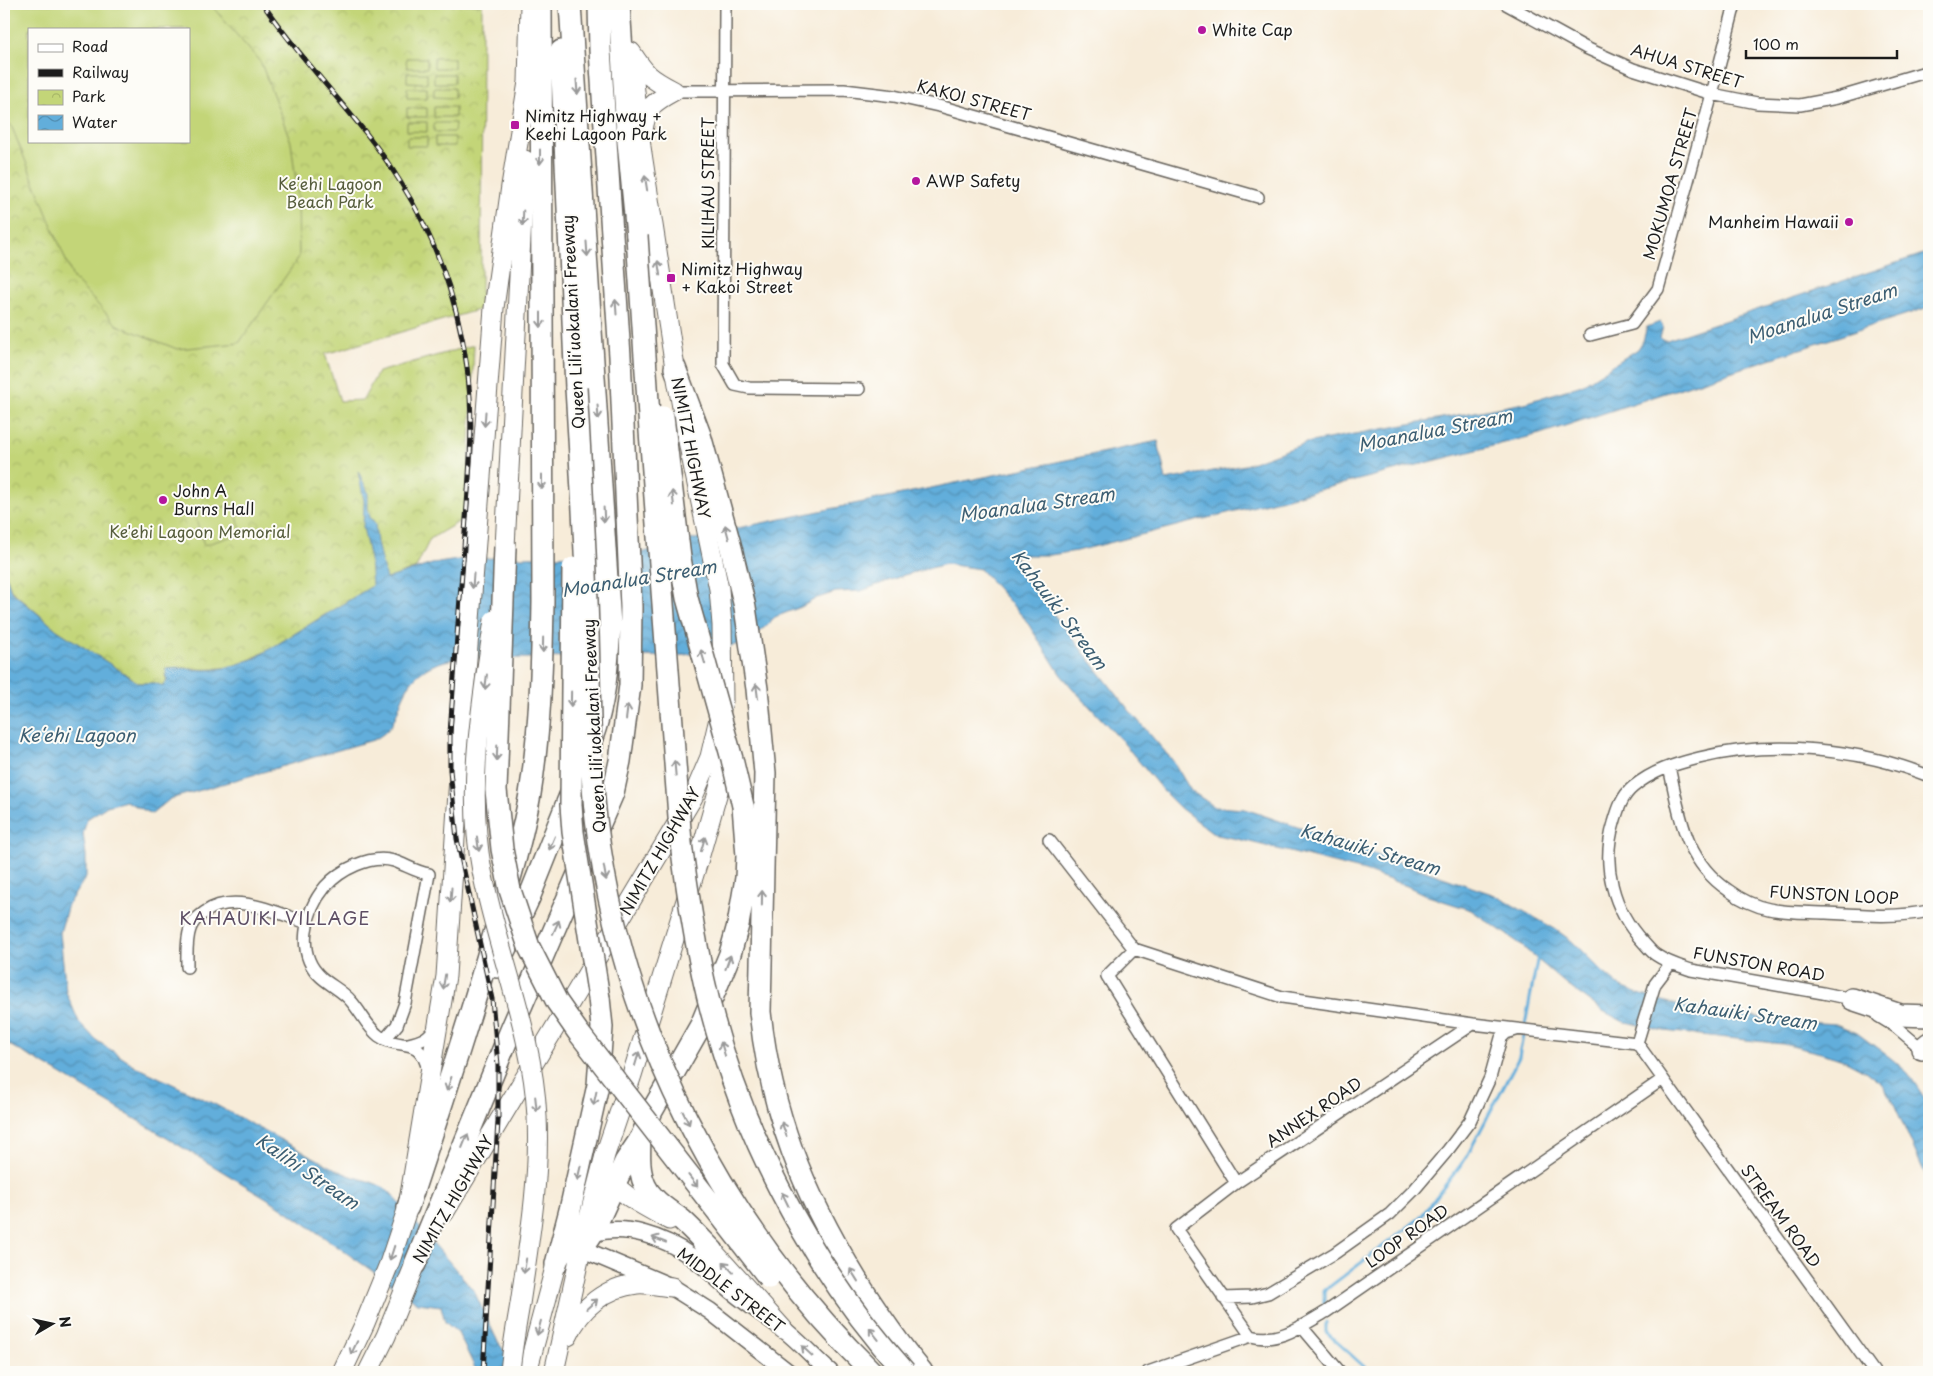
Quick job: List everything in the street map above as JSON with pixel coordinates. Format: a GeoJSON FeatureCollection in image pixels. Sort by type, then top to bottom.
{"type":"FeatureCollection","features":[{"type":"Feature","properties":{"kind":"highway"},"geometry":{"type":"LineString","coordinates":[[408,1207],[464,1037],[520,846],[530,793],[540,702],[543,611],[541,4]]}},
{"type":"Feature","properties":{"kind":"highway","name":"Queen Liliʻuokalani Freeway"},"geometry":{"type":"LineString","coordinates":[[560,4],[561,74],[586,573],[593,769],[596,819],[610,897],[629,975],[662,1066],[706,1156],[757,1238],[794,1289],[872,1372]]}},
{"type":"Feature","properties":{"kind":"highway"},"geometry":{"type":"LineString","coordinates":[[464,1037],[529,898],[558,828],[600,715],[607,680],[610,626],[607,568],[570,4]]}},
{"type":"Feature","properties":{"kind":"highway"},"geometry":{"type":"LineString","coordinates":[[415,1264],[436,1220],[511,1030],[613,793],[620,761],[630,685],[630,607],[620,356],[600,50],[599,4]]}},
{"type":"Feature","properties":{"kind":"highway"},"geometry":{"type":"LineString","coordinates":[[619,4],[627,131],[637,236],[682,843],[689,900],[704,983],[720,1038],[750,1123],[790,1208],[813,1248],[855,1310],[905,1372]]}},
{"type":"Feature","properties":{"kind":"highway"},"geometry":{"type":"LineString","coordinates":[[570,1210],[570,1225],[583,1240],[701,1024],[730,954],[738,925],[746,878],[747,856],[743,806],[730,750],[687,598],[680,558],[637,236]]}},
{"type":"Feature","properties":{"kind":"highway"},"geometry":{"type":"LineString","coordinates":[[675,368],[700,435],[745,607],[763,740],[765,773],[760,1012],[764,1046],[778,1109],[793,1155],[822,1220],[843,1257],[887,1325],[922,1372]]}},
{"type":"Feature","properties":{"kind":"highway"},"geometry":{"type":"LineString","coordinates":[[556,1264],[598,1085],[602,1027],[571,805],[572,576],[576,388]]}},
{"type":"Feature","properties":{"kind":"highway"},"geometry":{"type":"LineString","coordinates":[[505,547],[496,790],[502,849],[510,890],[529,947],[557,1002],[578,1032],[763,1271],[803,1318],[856,1372]]}},
{"type":"Feature","properties":{"kind":"highway"},"geometry":{"type":"LineString","coordinates":[[1852,999],[1900,1014],[1929,1016]]}},
{"type":"Feature","properties":{"kind":"highway"},"geometry":{"type":"LineString","coordinates":[[640,1138],[639,1158],[641,1173],[648,1192],[713,1251]]}},
{"type":"Feature","properties":{"kind":"main road","name":"NIMITZ HIGHWAY"},"geometry":{"type":"LineString","coordinates":[[342,1372],[365,1323],[389,1264],[408,1207],[446,976],[465,685],[494,308],[510,186],[528,82],[530,4]]}},
{"type":"Feature","properties":{"kind":"main road","name":"NIMITZ HIGHWAY"},"geometry":{"type":"LineString","coordinates":[[436,1220],[693,797],[717,762],[723,702],[724,651],[719,589],[688,441],[675,368],[641,147],[628,4]]}},
{"type":"Feature","properties":{"kind":"main road"},"geometry":{"type":"LineString","coordinates":[[631,52],[644,72],[653,80],[674,91]]}},
{"type":"Feature","properties":{"kind":"main road"},"geometry":{"type":"LineString","coordinates":[[510,1372],[534,1206],[538,1150],[537,1116],[531,1064],[525,1035],[482,871],[476,833],[474,794],[482,714],[505,547],[528,82]]}},
{"type":"Feature","properties":{"kind":"main road"},"geometry":{"type":"LineString","coordinates":[[641,147],[645,117],[653,103],[674,91]]}},
{"type":"Feature","properties":{"kind":"main road"},"geometry":{"type":"LineString","coordinates":[[556,1366],[583,1240],[605,1155],[635,1066],[717,762]]}},
{"type":"Feature","properties":{"kind":"main road"},"geometry":{"type":"LineString","coordinates":[[605,1155],[606,1169],[614,1185],[713,1251],[783,1329]]}},
{"type":"Feature","properties":{"kind":"main road","name":"MIDDLE STREET"},"geometry":{"type":"LineString","coordinates":[[583,1240],[609,1230],[619,1230],[642,1234],[671,1244],[693,1257],[731,1291],[783,1329],[830,1372]]}},
{"type":"Feature","properties":{"kind":"main road"},"geometry":{"type":"LineString","coordinates":[[527,1372],[556,1264],[564,1252],[583,1240]]}},
{"type":"Feature","properties":{"kind":"main road","name":"MIDDLE STREET"},"geometry":{"type":"LineString","coordinates":[[583,1240],[672,1287],[710,1311],[788,1372]]}},
{"type":"Feature","properties":{"kind":"main road","name":"NIMITZ HIGHWAY"},"geometry":{"type":"LineString","coordinates":[[368,1372],[386,1336],[415,1264]]}},
{"type":"Feature","properties":{"kind":"main road"},"geometry":{"type":"LineString","coordinates":[[556,1366],[571,1328],[589,1305],[601,1296],[612,1290],[632,1285],[672,1287]]}},
{"type":"Feature","properties":{"kind":"street","name":"KILIHAU STREET"},"geometry":{"type":"LineString","coordinates":[[725,4],[723,364],[735,385],[750,388],[859,389]]}},
{"type":"Feature","properties":{"kind":"street","name":"AHUA STREET"},"geometry":{"type":"LineString","coordinates":[[1506,4],[1586,48],[1633,69],[1712,94],[1757,103],[1800,105],[1837,98],[1929,71]]}},
{"type":"Feature","properties":{"kind":"street","name":"MOKUMOA STREET"},"geometry":{"type":"LineString","coordinates":[[1590,335],[1632,324],[1658,289],[1735,4]]}},
{"type":"Feature","properties":{"kind":"street","name":"KAKOI STREET"},"geometry":{"type":"LineString","coordinates":[[674,91],[844,90],[894,96],[943,107],[1258,196]]}},
{"type":"Feature","properties":{"kind":"street"},"geometry":{"type":"LineString","coordinates":[[1669,766],[1722,752],[1787,748],[1853,756],[1929,776]]}},
{"type":"Feature","properties":{"kind":"street","name":"FUNSTON LOOP"},"geometry":{"type":"LineString","coordinates":[[1669,766],[1684,832],[1695,855],[1701,866],[1716,881],[1742,900],[1769,909],[1793,911],[1895,916],[1929,911]]}},
{"type":"Feature","properties":{"kind":"street","name":"FUNSTON ROAD"},"geometry":{"type":"LineString","coordinates":[[1669,766],[1642,780],[1625,794],[1610,834],[1608,855],[1613,888],[1624,918],[1639,938],[1655,954],[1671,963],[1691,970],[1852,999],[1926,1046]]}},
{"type":"Feature","properties":{"kind":"street"},"geometry":{"type":"LineString","coordinates":[[1049,840],[1134,950],[1282,997],[1473,1024],[1637,1043],[1663,1079]]}},
{"type":"Feature","properties":{"kind":"street"},"geometry":{"type":"LineString","coordinates":[[385,1039],[397,1025],[405,1003],[429,874],[412,870],[394,861],[383,859],[358,864],[342,873],[327,885],[320,894],[307,923],[306,949],[314,969],[321,977],[345,994],[372,1030],[385,1039],[408,1044],[419,1050],[426,1061],[429,1074]]}},
{"type":"Feature","properties":{"kind":"street"},"geometry":{"type":"LineString","coordinates":[[187,967],[190,931],[195,919],[208,910],[222,904],[243,903],[307,923]]}},
{"type":"Feature","properties":{"kind":"street"},"geometry":{"type":"LineString","coordinates":[[1134,950],[1107,976],[1236,1183]]}},
{"type":"Feature","properties":{"kind":"street"},"geometry":{"type":"LineString","coordinates":[[1637,1043],[1657,981],[1671,963]]}},
{"type":"Feature","properties":{"kind":"street"},"geometry":{"type":"LineString","coordinates":[[408,1044],[422,1041],[431,1035],[437,1024]]}},
{"type":"Feature","properties":{"kind":"street","name":"ANNEX ROAD"},"geometry":{"type":"LineString","coordinates":[[1222,1298],[1176,1229],[1236,1183],[1473,1024]]}},
{"type":"Feature","properties":{"kind":"street"},"geometry":{"type":"LineString","coordinates":[[1222,1298],[1252,1297],[1268,1293],[1335,1253],[1390,1214],[1414,1190],[1466,1125],[1486,1090],[1500,1038],[1506,1033],[1518,1029]]}},
{"type":"Feature","properties":{"kind":"street","name":"LOOP ROAD"},"geometry":{"type":"LineString","coordinates":[[1148,1372],[1251,1336],[1266,1339],[1272,1338],[1301,1326],[1334,1307],[1663,1079]]}},
{"type":"Feature","properties":{"kind":"street","name":"STREAM ROAD"},"geometry":{"type":"LineString","coordinates":[[1663,1079],[1874,1372]]}},
{"type":"Feature","properties":{"kind":"street"},"geometry":{"type":"LineString","coordinates":[[1222,1298],[1251,1336]]}},
{"type":"Feature","properties":{"kind":"street"},"geometry":{"type":"LineString","coordinates":[[1301,1326],[1340,1372]]}},
{"type":"Feature","properties":{"kind":"green space","name":"Keʻehi Lagoon Beach Park"},"geometry":{"type":"Polygon","coordinates":[[[4,4],[482,4],[481,309],[325,354],[340,401],[363,400],[378,372],[474,345],[467,517],[430,539],[416,568],[368,589],[254,658],[237,665],[215,669],[175,667],[165,675],[167,681],[163,686],[155,683],[138,683],[57,630],[11,590],[4,569],[4,4]]]}},
{"type":"Feature","properties":{"kind":"green space"},"geometry":{"type":"Polygon","coordinates":[[[4,4],[210,4],[261,63],[291,142],[298,197],[299,257],[239,343],[177,349],[117,325],[73,278],[11,125],[4,119],[4,4]]]}},
{"type":"Feature","properties":{"kind":"green space"},"geometry":{"type":"Polygon","coordinates":[[[406,58],[427,58],[427,68],[407,68],[406,58]]]}},
{"type":"Feature","properties":{"kind":"green space"},"geometry":{"type":"Polygon","coordinates":[[[434,58],[454,58],[454,68],[434,68],[434,58]]]}},
{"type":"Feature","properties":{"kind":"green space"},"geometry":{"type":"Polygon","coordinates":[[[407,73],[427,73],[427,83],[407,82],[407,73]]]}},
{"type":"Feature","properties":{"kind":"green space"},"geometry":{"type":"Polygon","coordinates":[[[434,74],[454,74],[454,83],[434,83],[434,74]]]}},
{"type":"Feature","properties":{"kind":"green space"},"geometry":{"type":"Polygon","coordinates":[[[407,88],[427,88],[427,98],[407,98],[407,88]]]}},
{"type":"Feature","properties":{"kind":"green space"},"geometry":{"type":"Polygon","coordinates":[[[434,88],[454,88],[454,98],[434,97],[434,88]]]}},
{"type":"Feature","properties":{"kind":"green space"},"geometry":{"type":"Polygon","coordinates":[[[434,107],[455,107],[455,117],[434,117],[434,107]]]}},
{"type":"Feature","properties":{"kind":"green space"},"geometry":{"type":"Polygon","coordinates":[[[407,108],[427,108],[427,117],[407,117],[407,108]]]}},
{"type":"Feature","properties":{"kind":"green space"},"geometry":{"type":"Polygon","coordinates":[[[407,122],[427,122],[427,132],[407,131],[407,122]]]}},
{"type":"Feature","properties":{"kind":"green space"},"geometry":{"type":"Polygon","coordinates":[[[434,123],[455,123],[454,132],[434,132],[434,123]]]}},
{"type":"Feature","properties":{"kind":"green space"},"geometry":{"type":"Polygon","coordinates":[[[407,137],[427,137],[427,146],[407,146],[407,137]]]}},
{"type":"Feature","properties":{"kind":"green space"},"geometry":{"type":"Polygon","coordinates":[[[435,137],[455,137],[455,146],[435,146],[435,137]]]}},
{"type":"Feature","properties":{"kind":"green space","name":"Ke'ehi Lagoon Memorial"},"geometry":{"type":"Polygon","coordinates":[[[233,504],[242,533],[204,545],[195,516],[233,504]]]}},
{"type":"Feature","properties":{"kind":"water"},"geometry":{"type":"Polygon","coordinates":[[[1929,252],[1929,307],[1540,434],[1077,551],[1050,555],[1015,555],[1033,588],[1129,710],[1173,761],[1191,791],[1215,807],[1245,809],[1495,895],[1555,929],[1573,942],[1621,987],[1642,995],[1684,1007],[1727,1010],[1771,1020],[1836,1024],[1857,1033],[1908,1073],[1929,1105],[1929,1183],[1894,1104],[1883,1085],[1865,1071],[1846,1061],[1783,1044],[1664,1031],[1622,1021],[1603,1011],[1567,985],[1516,941],[1471,910],[1428,896],[1407,886],[1365,871],[1216,835],[1180,808],[1164,792],[1122,741],[1061,675],[1025,619],[980,569],[946,564],[904,575],[861,591],[836,592],[817,598],[801,607],[775,617],[750,642],[680,656],[455,659],[440,663],[426,669],[414,679],[405,693],[391,726],[381,736],[373,740],[170,799],[152,814],[126,801],[107,806],[87,819],[83,834],[86,855],[86,877],[68,904],[60,933],[66,992],[79,1022],[96,1040],[135,1066],[216,1105],[347,1175],[378,1185],[390,1192],[474,1291],[498,1342],[519,1372],[477,1372],[458,1333],[445,1322],[441,1306],[418,1303],[278,1205],[4,1042],[4,569],[11,591],[57,630],[138,683],[155,683],[163,686],[167,681],[166,669],[218,669],[255,658],[372,586],[370,560],[363,527],[364,501],[358,471],[368,492],[368,510],[370,517],[375,523],[377,543],[386,579],[432,564],[464,559],[640,553],[738,528],[1158,441],[1166,480],[1245,465],[1306,443],[1524,403],[1582,385],[1638,349],[1643,341],[1647,327],[1660,322],[1663,327],[1660,338],[1667,340],[1929,252]]]}},
{"type":"Feature","properties":{"kind":"waterway"},"geometry":{"type":"LineString","coordinates":[[1324,1304],[1324,1291],[1420,1218],[1466,1158],[1519,1057],[1538,956]]}},
{"type":"Feature","properties":{"kind":"waterway"},"geometry":{"type":"LineString","coordinates":[[1326,1322],[1326,1332],[1370,1372]]}},
{"type":"Feature","properties":{"kind":"railway"},"geometry":{"type":"LineString","coordinates":[[263,4],[297,50],[369,137],[401,183],[415,207],[439,259],[457,313],[463,341],[470,397],[470,453],[450,734],[450,770],[457,839],[492,999],[498,1065],[498,1121],[483,1372]]}},
{"type":"Feature","properties":{"kind":"place","name":"White Cap"},"geometry":{"type":"Point","coordinates":[1202,30]}},
{"type":"Feature","properties":{"kind":"place","name":"Nimitz Highway + Keehi Lagoon Park"},"geometry":{"type":"Point","coordinates":[515,125]}},
{"type":"Feature","properties":{"kind":"place","name":"AWP Safety"},"geometry":{"type":"Point","coordinates":[916,181]}},
{"type":"Feature","properties":{"kind":"place","name":"Manheim Hawaii"},"geometry":{"type":"Point","coordinates":[1849,222]}},
{"type":"Feature","properties":{"kind":"place","name":"Nimitz Highway + Kakoi Street"},"geometry":{"type":"Point","coordinates":[671,278]}},
{"type":"Feature","properties":{"kind":"place","name":"John A Burns Hall"},"geometry":{"type":"Point","coordinates":[163,500]}},
{"type":"Feature","properties":{"kind":"district","name":"KAHAUIKI VILLAGE"},"geometry":{"type":"Point","coordinates":[275,919]}},
{"type":"Feature","properties":{"kind":"water label","name":"Moanalua Stream"},"geometry":{"type":"Point","coordinates":[1822,314]}},
{"type":"Feature","properties":{"kind":"water label","name":"Moanalua Stream"},"geometry":{"type":"Point","coordinates":[1435,431]}},
{"type":"Feature","properties":{"kind":"water label","name":"Moanalua Stream"},"geometry":{"type":"Point","coordinates":[1037,505]}},
{"type":"Feature","properties":{"kind":"water label","name":"Moanalua Stream"},"geometry":{"type":"Point","coordinates":[639,579]}},
{"type":"Feature","properties":{"kind":"water label","name":"Kahauiki Stream"},"geometry":{"type":"Point","coordinates":[1059,610]}},
{"type":"Feature","properties":{"kind":"water label","name":"Keʻehi Lagoon"},"geometry":{"type":"Point","coordinates":[77,736]}},
{"type":"Feature","properties":{"kind":"water label","name":"Kahauiki Stream"},"geometry":{"type":"Point","coordinates":[1370,850]}},
{"type":"Feature","properties":{"kind":"water label","name":"Kahauiki Stream"},"geometry":{"type":"Point","coordinates":[1745,1014]}},
{"type":"Feature","properties":{"kind":"water label","name":"Kalihi Stream"},"geometry":{"type":"Point","coordinates":[307,1172]}}]}
